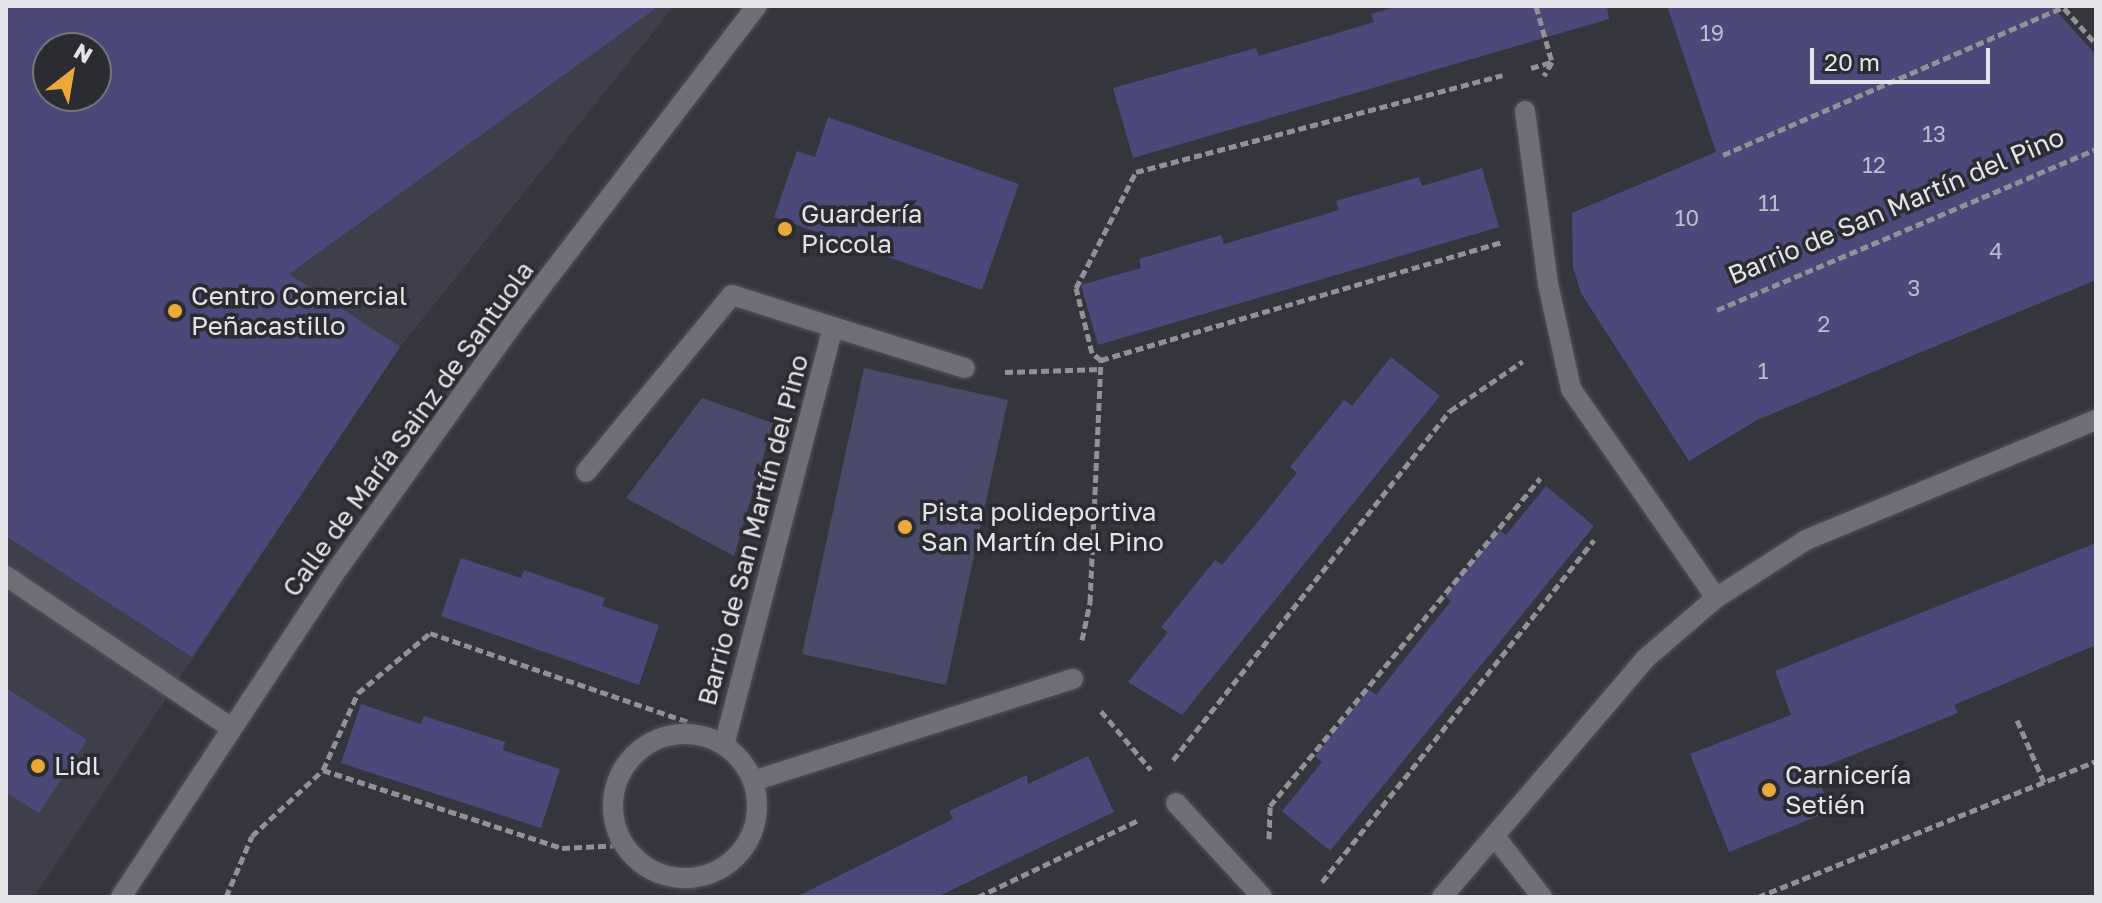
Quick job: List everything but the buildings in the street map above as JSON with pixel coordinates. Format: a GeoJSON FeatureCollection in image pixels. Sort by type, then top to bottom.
{"type":"FeatureCollection","features":[{"type":"Feature","properties":{"kind":"street","name":"Calle de María Sainz de Santuola"},"geometry":{"type":"LineString","coordinates":[[121,897],[231,728],[518,317],[757,6]]}},
{"type":"Feature","properties":{"kind":"street"},"geometry":{"type":"LineString","coordinates":[[1525,111],[1541,229],[1571,389],[1716,598]]}},
{"type":"Feature","properties":{"kind":"street","name":"Barrio de San Martín del Pino"},"geometry":{"type":"LineString","coordinates":[[586,472],[732,295],[965,368]]}},
{"type":"Feature","properties":{"kind":"street","name":"Barrio de San Martín del Pino"},"geometry":{"type":"LineString","coordinates":[[724,745],[833,327]]}},
{"type":"Feature","properties":{"kind":"street"},"geometry":{"type":"LineString","coordinates":[[1442,897],[1496,838],[1645,659],[1716,598],[1806,540],[2096,420]]}},
{"type":"Feature","properties":{"kind":"street"},"geometry":{"type":"LineString","coordinates":[[6,576],[231,728]]}},
{"type":"Feature","properties":{"kind":"street"},"geometry":{"type":"LineString","coordinates":[[623,845],[659,875],[683,888],[707,876],[744,850],[755,828],[758,804],[753,781],[1073,679]]}},
{"type":"Feature","properties":{"kind":"street","name":"Barrio de San Martín del Pino"},"geometry":{"type":"LineString","coordinates":[[623,845],[614,823],[613,799],[619,775],[633,755],[677,734],[702,735],[724,745],[742,761],[753,781]]}},
{"type":"Feature","properties":{"kind":"street"},"geometry":{"type":"LineString","coordinates":[[1176,803],[1262,897]]}},
{"type":"Feature","properties":{"kind":"street"},"geometry":{"type":"LineString","coordinates":[[1496,838],[1542,897]]}},
{"type":"Feature","properties":{"kind":"path"},"geometry":{"type":"LineString","coordinates":[[1525,111],[1552,62],[1536,6]]}},
{"type":"Feature","properties":{"kind":"path"},"geometry":{"type":"LineString","coordinates":[[1723,155],[2065,7],[2096,44]]}},
{"type":"Feature","properties":{"kind":"path"},"geometry":{"type":"LineString","coordinates":[[1522,70],[1552,62]]}},
{"type":"Feature","properties":{"kind":"path"},"geometry":{"type":"LineString","coordinates":[[1101,360],[1092,353],[1076,288],[1136,172],[1506,74]]}},
{"type":"Feature","properties":{"kind":"path","name":"Barrio de San Martín del Pino"},"geometry":{"type":"LineString","coordinates":[[1717,310],[2096,149]]}},
{"type":"Feature","properties":{"kind":"path"},"geometry":{"type":"LineString","coordinates":[[1101,360],[1541,229]]}},
{"type":"Feature","properties":{"kind":"path"},"geometry":{"type":"LineString","coordinates":[[1168,768],[1450,411],[1560,337]]}},
{"type":"Feature","properties":{"kind":"path"},"geometry":{"type":"LineString","coordinates":[[1101,360],[1090,602],[1073,679],[1145,763]]}},
{"type":"Feature","properties":{"kind":"path"},"geometry":{"type":"LineString","coordinates":[[995,372],[1101,369]]}},
{"type":"Feature","properties":{"kind":"path"},"geometry":{"type":"LineString","coordinates":[[1269,839],[1270,806],[1540,478]]}},
{"type":"Feature","properties":{"kind":"path"},"geometry":{"type":"LineString","coordinates":[[1322,882],[1594,540]]}},
{"type":"Feature","properties":{"kind":"path"},"geometry":{"type":"LineString","coordinates":[[226,897],[252,836],[323,770],[358,693],[430,633],[641,708]]}},
{"type":"Feature","properties":{"kind":"path"},"geometry":{"type":"LineString","coordinates":[[2017,720],[2044,782]]}},
{"type":"Feature","properties":{"kind":"path"},"geometry":{"type":"LineString","coordinates":[[1758,897],[2096,761]]}},
{"type":"Feature","properties":{"kind":"path"},"geometry":{"type":"LineString","coordinates":[[323,770],[562,848],[623,845]]}},
{"type":"Feature","properties":{"kind":"path"},"geometry":{"type":"LineString","coordinates":[[978,897],[1176,803]]}},
{"type":"Feature","properties":{"kind":"shaded area","name":"Centro Comercial Peñacastillo"},"geometry":{"type":"Polygon","coordinates":[[[6,6],[674,6],[400,347],[34,897],[6,897],[6,6]]]}},
{"type":"Feature","properties":{"kind":"shaded area","name":"Pista polideportiva San Martín del Pino"},"geometry":{"type":"Polygon","coordinates":[[[864,368],[1008,400],[946,685],[802,654],[864,368]]]}},
{"type":"Feature","properties":{"kind":"shaded area"},"geometry":{"type":"Polygon","coordinates":[[[702,398],[773,423],[734,556],[626,498],[702,398]]]}},
{"type":"Feature","properties":{"kind":"place","name":"Guardería Piccola"},"geometry":{"type":"Point","coordinates":[785,229]}},
{"type":"Feature","properties":{"kind":"place","name":"Centro Comercial Peñacastillo"},"geometry":{"type":"Point","coordinates":[175,311]}},
{"type":"Feature","properties":{"kind":"place","name":"Pista polideportiva San Martín del Pino"},"geometry":{"type":"Point","coordinates":[905,527]}},
{"type":"Feature","properties":{"kind":"place","name":"Lidl"},"geometry":{"type":"Point","coordinates":[38,766]}},
{"type":"Feature","properties":{"kind":"place","name":"Carnicería Setién"},"geometry":{"type":"Point","coordinates":[1769,790]}}]}
